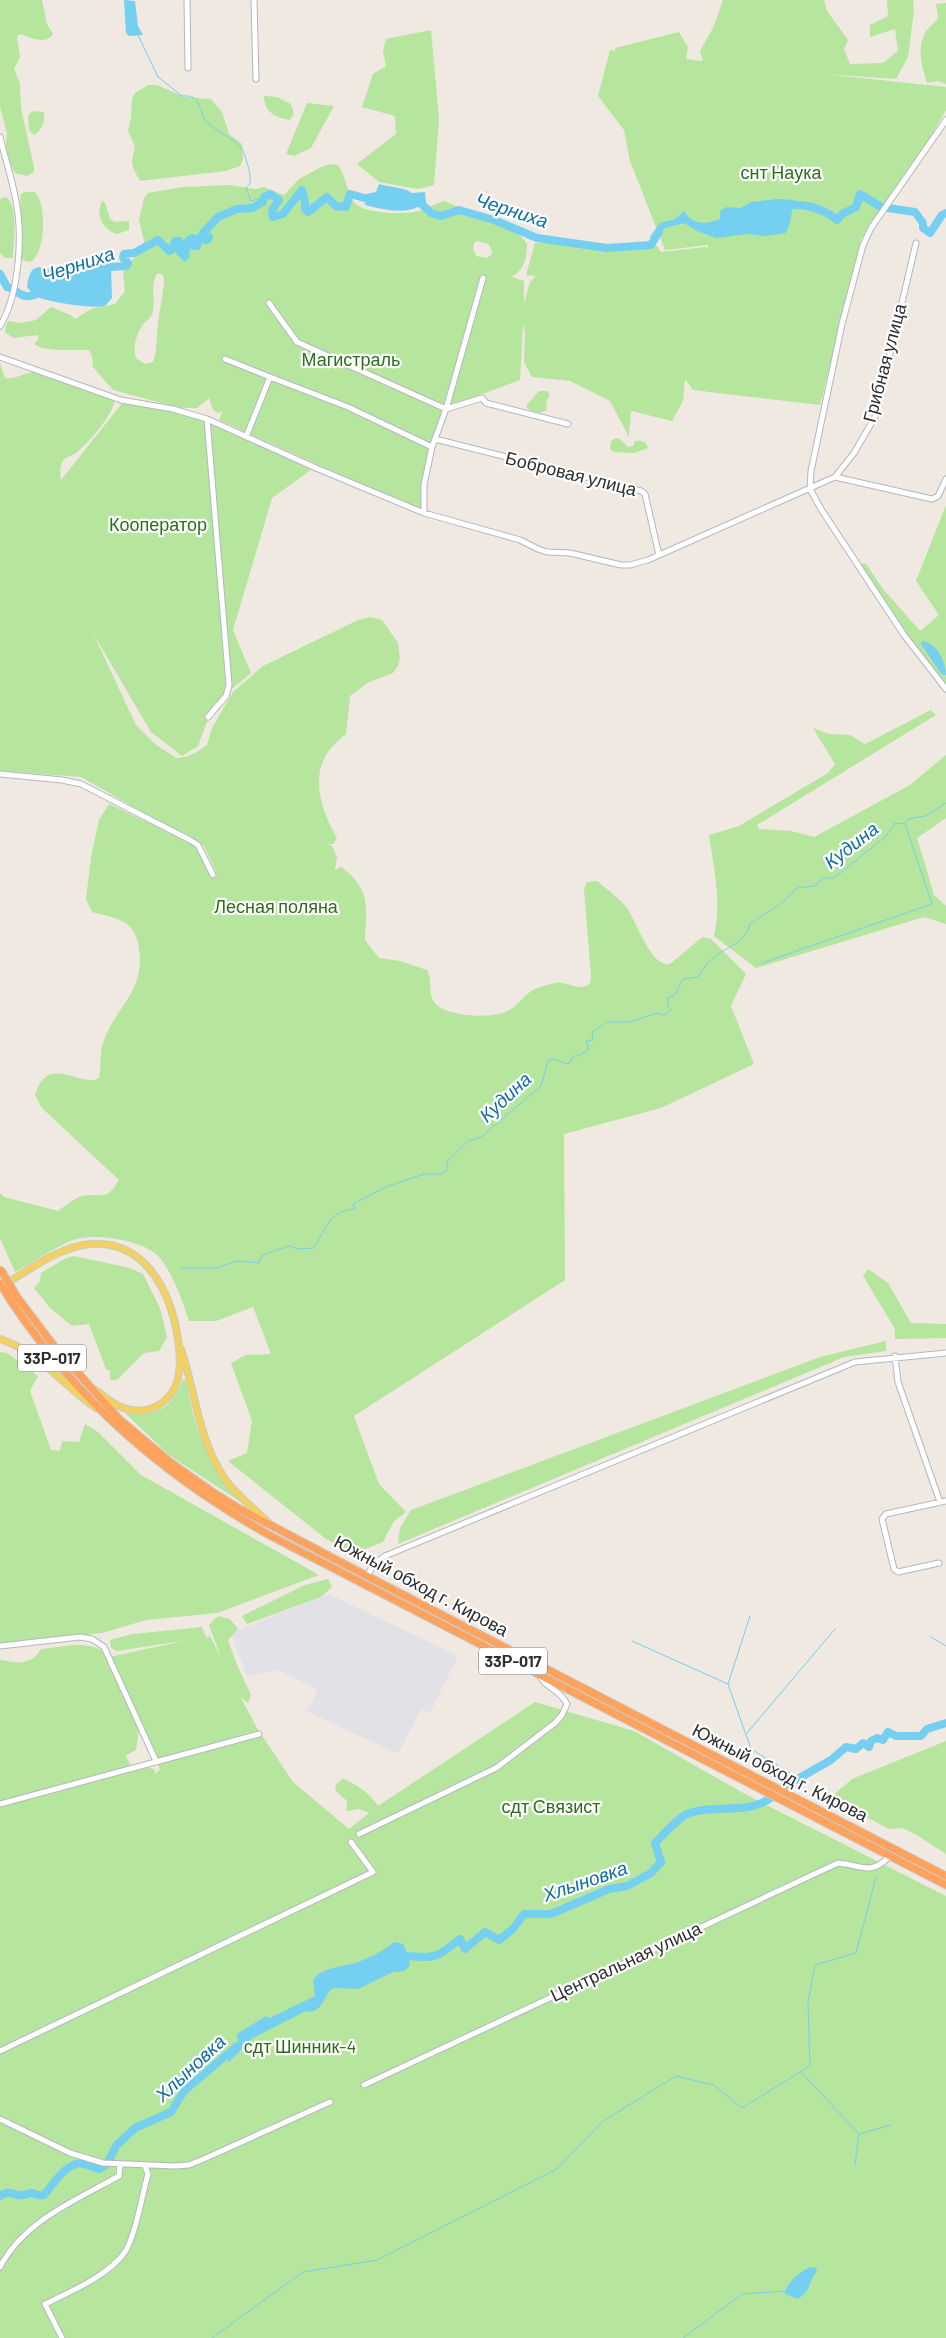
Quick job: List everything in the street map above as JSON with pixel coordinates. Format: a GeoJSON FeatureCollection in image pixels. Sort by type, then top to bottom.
{"type":"FeatureCollection","features":[{"type":"Feature","properties":{"kind":"highway","name":"Южный обход г. Кирова"},"geometry":{"type":"LineString","coordinates":[[0,1269],[14,1299],[45,1349],[98,1410],[171,1473],[238,1517],[946,1885]]}},
{"type":"Feature","properties":{"kind":"highway","name":"Южный обход г. Кирова"},"geometry":{"type":"LineString","coordinates":[[0,1283],[88,1386],[120,1419],[170,1462],[221,1497],[367,1576],[946,1876]]}},
{"type":"Feature","properties":{"kind":"main road"},"geometry":{"type":"LineString","coordinates":[[0,1288],[50,1258],[72,1249],[97,1244],[121,1248],[144,1262],[160,1281],[172,1309],[180,1365],[176,1385],[169,1396],[155,1407],[144,1410],[126,1409],[88,1386]]}},
{"type":"Feature","properties":{"kind":"main road"},"geometry":{"type":"LineString","coordinates":[[0,1339],[29,1354],[98,1410]]}},
{"type":"Feature","properties":{"kind":"main road"},"geometry":{"type":"LineString","coordinates":[[178,1341],[188,1368],[196,1412],[208,1447],[226,1480],[272,1526]]}},
{"type":"Feature","properties":{"kind":"street"},"geometry":{"type":"LineString","coordinates":[[187,0],[188,68]]}},
{"type":"Feature","properties":{"kind":"street"},"geometry":{"type":"LineString","coordinates":[[254,0],[256,79]]}},
{"type":"Feature","properties":{"kind":"street"},"geometry":{"type":"LineString","coordinates":[[946,120],[871,228],[863,245],[826,399],[811,471],[810,488],[821,509],[904,635],[946,689]]}},
{"type":"Feature","properties":{"kind":"street"},"geometry":{"type":"LineString","coordinates":[[0,137],[16,202],[18,269],[14,292],[6,316],[0,326]]}},
{"type":"Feature","properties":{"kind":"street","name":"Грибная улица"},"geometry":{"type":"LineString","coordinates":[[836,477],[854,453],[875,417],[916,243]]}},
{"type":"Feature","properties":{"kind":"street"},"geometry":{"type":"LineString","coordinates":[[424,512],[424,485],[432,448],[446,409],[483,278]]}},
{"type":"Feature","properties":{"kind":"street"},"geometry":{"type":"LineString","coordinates":[[269,303],[297,342],[446,409],[482,398],[486,403],[568,424]]}},
{"type":"Feature","properties":{"kind":"street"},"geometry":{"type":"LineString","coordinates":[[0,357],[121,400],[173,409],[207,419],[424,512],[520,540],[547,552],[570,552],[621,564],[630,565],[659,555],[836,477],[932,499],[938,496],[946,479]]}},
{"type":"Feature","properties":{"kind":"street"},"geometry":{"type":"LineString","coordinates":[[225,359],[348,407],[432,448]]}},
{"type":"Feature","properties":{"kind":"street"},"geometry":{"type":"LineString","coordinates":[[246,437],[270,377]]}},
{"type":"Feature","properties":{"kind":"street"},"geometry":{"type":"LineString","coordinates":[[207,419],[229,684],[226,696],[208,717]]}},
{"type":"Feature","properties":{"kind":"street","name":"Бобровая улица"},"geometry":{"type":"LineString","coordinates":[[435,439],[641,491],[645,494],[659,555]]}},
{"type":"Feature","properties":{"kind":"street"},"geometry":{"type":"LineString","coordinates":[[0,774],[62,780],[81,784],[198,845],[213,875]]}},
{"type":"Feature","properties":{"kind":"street"},"geometry":{"type":"LineString","coordinates":[[367,1576],[379,1559],[855,1362],[895,1356],[946,1352]]}},
{"type":"Feature","properties":{"kind":"street"},"geometry":{"type":"LineString","coordinates":[[895,1356],[898,1382],[943,1501],[886,1514],[882,1520],[894,1569],[898,1572],[939,1563]]}},
{"type":"Feature","properties":{"kind":"street"},"geometry":{"type":"LineString","coordinates":[[0,1646],[80,1637],[97,1642],[104,1647],[156,1761]]}},
{"type":"Feature","properties":{"kind":"street"},"geometry":{"type":"LineString","coordinates":[[359,1834],[496,1768],[555,1723],[562,1715],[567,1704],[562,1694],[541,1681],[539,1674]]}},
{"type":"Feature","properties":{"kind":"street"},"geometry":{"type":"LineString","coordinates":[[0,1804],[259,1734]]}},
{"type":"Feature","properties":{"kind":"street"},"geometry":{"type":"LineString","coordinates":[[0,2051],[373,1872],[351,1842]]}},
{"type":"Feature","properties":{"kind":"street","name":"Центральная улица"},"geometry":{"type":"LineString","coordinates":[[364,2085],[838,1863],[873,1868],[880,1867],[889,1857]]}},
{"type":"Feature","properties":{"kind":"street"},"geometry":{"type":"LineString","coordinates":[[0,2119],[70,2153],[103,2163],[145,2166],[189,2165],[330,2102]]}},
{"type":"Feature","properties":{"kind":"street"},"geometry":{"type":"LineString","coordinates":[[0,2267],[24,2236],[40,2220],[119,2176],[120,2165]]}},
{"type":"Feature","properties":{"kind":"street"},"geometry":{"type":"LineString","coordinates":[[62,2338],[45,2304],[85,2284],[110,2266],[124,2252],[148,2174],[145,2166]]}},
{"type":"Feature","properties":{"kind":"shaded area"},"geometry":{"type":"Polygon","coordinates":[[[329,1594],[458,1656],[430,1713],[421,1709],[398,1754],[307,1711],[318,1690],[278,1670],[247,1676],[231,1633],[329,1594]]]}},
{"type":"Feature","properties":{"kind":"green space"},"geometry":{"type":"Polygon","coordinates":[[[0,0],[42,0],[47,24],[53,34],[42,40],[21,34],[17,36],[20,57],[14,69],[20,84],[21,108],[34,167],[34,172],[27,176],[15,173],[9,161],[6,146],[7,133],[0,107],[0,0]]]}},
{"type":"Feature","properties":{"kind":"green space"},"geometry":{"type":"Polygon","coordinates":[[[723,0],[824,0],[827,11],[848,40],[844,49],[850,64],[883,63],[898,51],[895,29],[870,37],[870,25],[888,16],[887,0],[913,0],[914,10],[908,57],[896,79],[824,74],[946,87],[946,110],[916,162],[861,239],[820,405],[693,390],[685,379],[683,401],[672,421],[631,411],[629,437],[610,401],[570,381],[532,377],[524,362],[525,333],[523,324],[520,380],[450,406],[436,445],[421,511],[219,420],[222,411],[218,413],[213,410],[209,398],[197,408],[180,408],[113,390],[93,367],[92,356],[89,350],[41,348],[34,344],[39,338],[37,335],[13,338],[5,332],[8,321],[21,323],[36,320],[51,307],[71,315],[75,319],[91,309],[115,304],[125,291],[123,272],[143,247],[144,241],[139,220],[144,198],[148,193],[183,187],[229,185],[255,189],[264,187],[284,195],[299,179],[323,166],[332,164],[338,165],[341,169],[353,201],[365,209],[394,213],[412,212],[444,201],[500,221],[510,227],[527,244],[524,264],[511,277],[524,281],[524,303],[530,282],[536,276],[526,275],[535,243],[557,243],[614,251],[657,246],[661,252],[706,247],[708,249],[708,245],[665,250],[630,161],[624,130],[598,96],[610,50],[615,51],[615,48],[679,32],[688,47],[686,59],[703,61],[700,51],[713,28],[723,0]],[[477,241],[474,243],[473,248],[476,256],[487,258],[491,255],[492,250],[488,244],[477,241]],[[160,273],[154,279],[153,313],[141,327],[135,344],[136,358],[145,364],[153,362],[156,352],[157,328],[164,283],[164,277],[160,273]]]}},
{"type":"Feature","properties":{"kind":"green space"},"geometry":{"type":"Polygon","coordinates":[[[946,3],[946,84],[938,81],[927,83],[921,56],[922,42],[928,29],[938,18],[936,4],[946,3]]]}},
{"type":"Feature","properties":{"kind":"green space"},"geometry":{"type":"Polygon","coordinates":[[[431,30],[439,119],[434,185],[418,189],[379,182],[357,164],[396,134],[395,116],[362,107],[373,74],[386,66],[383,51],[386,39],[431,30]]]}},
{"type":"Feature","properties":{"kind":"green space"},"geometry":{"type":"Polygon","coordinates":[[[148,85],[157,85],[185,97],[211,99],[222,112],[229,134],[242,144],[243,160],[240,166],[226,171],[140,181],[133,168],[132,161],[135,146],[128,131],[132,99],[135,93],[148,85]]]}},
{"type":"Feature","properties":{"kind":"green space"},"geometry":{"type":"Polygon","coordinates":[[[264,96],[277,97],[291,104],[294,114],[290,120],[272,113],[266,106],[264,96]]]}},
{"type":"Feature","properties":{"kind":"green space"},"geometry":{"type":"Polygon","coordinates":[[[307,103],[334,106],[311,148],[294,156],[286,154],[307,103]]]}},
{"type":"Feature","properties":{"kind":"green space"},"geometry":{"type":"Polygon","coordinates":[[[38,111],[44,113],[44,120],[41,128],[34,135],[29,130],[28,116],[31,112],[38,111]]]}},
{"type":"Feature","properties":{"kind":"green space"},"geometry":{"type":"Polygon","coordinates":[[[35,192],[42,207],[43,217],[42,240],[39,250],[30,262],[22,260],[21,194],[35,192]]]}},
{"type":"Feature","properties":{"kind":"green space"},"geometry":{"type":"Polygon","coordinates":[[[6,197],[13,208],[14,216],[13,258],[5,258],[0,253],[0,199],[6,197]]]}},
{"type":"Feature","properties":{"kind":"green space"},"geometry":{"type":"Polygon","coordinates":[[[102,201],[105,202],[110,219],[115,222],[129,221],[129,230],[117,234],[104,225],[99,212],[102,201]]]}},
{"type":"Feature","properties":{"kind":"green space"},"geometry":{"type":"Polygon","coordinates":[[[0,363],[5,378],[13,378],[39,371],[114,400],[110,412],[93,436],[76,453],[63,461],[60,468],[61,480],[123,402],[167,408],[213,424],[311,470],[272,498],[233,630],[251,673],[213,705],[198,746],[182,756],[151,732],[93,633],[136,725],[155,744],[176,758],[186,757],[207,745],[212,728],[233,692],[263,666],[358,620],[370,617],[382,620],[398,643],[400,659],[398,666],[393,673],[369,682],[350,696],[346,734],[327,753],[319,777],[321,799],[337,838],[333,844],[328,844],[332,846],[337,857],[335,870],[341,867],[358,883],[366,908],[365,940],[379,958],[400,961],[427,970],[430,978],[431,995],[435,1003],[441,1008],[459,1014],[481,1016],[501,1014],[512,1009],[531,991],[551,984],[561,983],[579,987],[586,986],[590,984],[591,976],[584,889],[587,882],[597,881],[616,896],[630,912],[649,950],[662,963],[671,963],[703,937],[711,939],[746,974],[731,1006],[754,1064],[661,1108],[564,1134],[565,1280],[354,1416],[379,1484],[406,1512],[394,1521],[383,1542],[353,1554],[326,1539],[228,1461],[247,1453],[252,1421],[231,1363],[246,1355],[271,1354],[253,1307],[216,1321],[189,1321],[173,1280],[160,1258],[143,1246],[132,1242],[106,1237],[73,1240],[15,1272],[0,1238],[0,1193],[4,1197],[58,1211],[79,1197],[107,1194],[119,1180],[42,1108],[35,1095],[41,1082],[48,1076],[65,1074],[83,1079],[92,1080],[99,1078],[103,1043],[134,988],[138,977],[140,964],[139,948],[133,931],[129,926],[117,919],[92,912],[86,899],[91,857],[99,820],[109,804],[194,844],[211,876],[216,872],[204,846],[192,837],[169,827],[81,777],[0,771],[0,363]]]}},
{"type":"Feature","properties":{"kind":"green space"},"geometry":{"type":"Polygon","coordinates":[[[539,391],[547,391],[550,394],[546,402],[547,410],[536,412],[526,406],[539,391]]]}},
{"type":"Feature","properties":{"kind":"green space"},"geometry":{"type":"Polygon","coordinates":[[[616,438],[620,439],[628,447],[633,446],[635,441],[639,441],[645,442],[648,448],[635,453],[614,452],[610,449],[611,441],[616,438]]]}},
{"type":"Feature","properties":{"kind":"green space"},"geometry":{"type":"Polygon","coordinates":[[[946,505],[946,684],[898,623],[860,563],[866,564],[883,589],[920,631],[939,615],[916,581],[946,505]]]}},
{"type":"Feature","properties":{"kind":"green space"},"geometry":{"type":"Polygon","coordinates":[[[931,710],[936,715],[757,825],[759,829],[791,831],[814,837],[910,785],[946,755],[946,818],[917,838],[934,895],[946,906],[946,924],[924,917],[756,968],[714,936],[717,898],[709,835],[739,826],[828,773],[835,764],[813,728],[829,734],[850,735],[865,744],[931,710]]]}},
{"type":"Feature","properties":{"kind":"green space"},"geometry":{"type":"Polygon","coordinates":[[[74,1256],[130,1268],[143,1274],[160,1308],[167,1337],[159,1351],[144,1353],[117,1380],[110,1380],[110,1371],[106,1369],[89,1324],[72,1326],[50,1308],[34,1288],[40,1281],[41,1273],[66,1258],[74,1256]]]}},
{"type":"Feature","properties":{"kind":"green space"},"geometry":{"type":"Polygon","coordinates":[[[868,1269],[888,1283],[911,1323],[946,1324],[946,1338],[895,1339],[895,1329],[863,1276],[868,1269]]]}},
{"type":"Feature","properties":{"kind":"green space"},"geometry":{"type":"Polygon","coordinates":[[[886,1341],[886,1351],[844,1357],[398,1544],[400,1528],[411,1510],[820,1357],[886,1341]]]}},
{"type":"Feature","properties":{"kind":"green space"},"geometry":{"type":"Polygon","coordinates":[[[0,1352],[7,1353],[38,1376],[30,1391],[51,1450],[60,1451],[62,1441],[79,1442],[85,1424],[98,1432],[141,1475],[319,1575],[217,1613],[146,1620],[102,1633],[0,1645],[0,1352]]]}},
{"type":"Feature","properties":{"kind":"green space"},"geometry":{"type":"Polygon","coordinates":[[[183,1379],[186,1381],[194,1417],[205,1449],[222,1478],[247,1506],[169,1455],[125,1413],[145,1414],[162,1409],[174,1398],[183,1379]]]}},
{"type":"Feature","properties":{"kind":"green space"},"geometry":{"type":"Polygon","coordinates":[[[328,1579],[332,1587],[321,1597],[247,1624],[242,1616],[305,1585],[328,1579]]]}},
{"type":"Feature","properties":{"kind":"green space","name":"сдт Шинник-4"},"geometry":{"type":"Polygon","coordinates":[[[218,1616],[230,1619],[238,1629],[228,1640],[251,1695],[248,1703],[240,1696],[257,1728],[293,1782],[349,1829],[369,1813],[359,1809],[346,1811],[347,1801],[336,1791],[335,1786],[342,1779],[351,1782],[362,1790],[378,1806],[535,1702],[634,1731],[745,1794],[946,1896],[946,2338],[0,2338],[0,1660],[24,1662],[33,1658],[41,1649],[74,1645],[91,1646],[105,1653],[139,1729],[136,1750],[125,1756],[134,1769],[149,1768],[155,1770],[155,1774],[160,1769],[109,1657],[188,1640],[117,1651],[111,1648],[110,1640],[133,1634],[202,1627],[206,1637],[210,1636],[221,1658],[209,1625],[218,1616]]]}},
{"type":"Feature","properties":{"kind":"green space"},"geometry":{"type":"Polygon","coordinates":[[[946,1741],[946,1854],[915,1834],[902,1828],[889,1829],[830,1798],[852,1779],[946,1741]]]}},
{"type":"Feature","properties":{"kind":"water"},"geometry":{"type":"Polygon","coordinates":[[[124,0],[135,1],[138,26],[143,35],[129,36],[126,33],[124,0]]]}},
{"type":"Feature","properties":{"kind":"water"},"geometry":{"type":"Polygon","coordinates":[[[379,184],[404,189],[412,193],[425,192],[426,202],[412,209],[397,211],[365,205],[366,194],[376,192],[379,184]]]}},
{"type":"Feature","properties":{"kind":"water"},"geometry":{"type":"Polygon","coordinates":[[[777,199],[794,200],[786,233],[765,236],[749,234],[716,238],[697,231],[684,223],[665,228],[654,239],[650,237],[660,223],[675,219],[684,211],[691,219],[705,223],[720,219],[720,211],[727,207],[741,208],[751,202],[777,199]]]}},
{"type":"Feature","properties":{"kind":"water"},"geometry":{"type":"Polygon","coordinates":[[[103,261],[111,267],[112,298],[105,306],[81,306],[49,301],[35,296],[27,287],[30,274],[38,267],[48,269],[103,261]]]}},
{"type":"Feature","properties":{"kind":"water"},"geometry":{"type":"Polygon","coordinates":[[[922,641],[932,645],[940,654],[946,675],[942,675],[921,644],[922,641]]]}},
{"type":"Feature","properties":{"kind":"water"},"geometry":{"type":"Polygon","coordinates":[[[394,1942],[403,1944],[410,1959],[409,1967],[404,1971],[393,1972],[358,1989],[334,1988],[330,1990],[320,2007],[314,2011],[304,2012],[253,2038],[228,2063],[228,2050],[238,2042],[237,2034],[266,2016],[270,2018],[315,1996],[313,1981],[316,1976],[322,1972],[367,1958],[394,1942]]]}},
{"type":"Feature","properties":{"kind":"water"},"geometry":{"type":"Polygon","coordinates":[[[810,2267],[816,2268],[817,2271],[806,2292],[798,2299],[785,2294],[791,2281],[810,2267]]]}},
{"type":"Feature","properties":{"kind":"waterway"},"geometry":{"type":"LineString","coordinates":[[138,35],[158,77],[182,96],[194,98],[208,123],[240,146],[244,152],[249,169],[250,183],[246,188],[251,201],[264,197]]}},
{"type":"Feature","properties":{"kind":"waterway","name":"Черниха"},"geometry":{"type":"LineString","coordinates":[[102,270],[126,266],[128,263],[123,258],[124,254],[134,253],[158,240],[169,251],[172,250],[175,241],[179,241],[180,252],[185,257],[187,243],[190,239],[193,238],[194,246],[197,246],[199,238],[207,240],[209,237],[203,233],[218,217],[237,209],[252,208],[263,202],[264,197],[270,194],[279,200],[272,210],[273,217],[283,214],[302,190],[305,209],[308,212],[327,197],[336,206],[346,207],[350,194],[368,199],[374,198]]}},
{"type":"Feature","properties":{"kind":"waterway","name":"Черниха"},"geometry":{"type":"LineString","coordinates":[[785,207],[791,205],[812,207],[826,212],[837,220],[842,214],[856,207],[860,194],[881,207]]}},
{"type":"Feature","properties":{"kind":"waterway","name":"Черниха"},"geometry":{"type":"LineString","coordinates":[[415,198],[431,213],[441,216],[459,210],[494,220],[537,238],[607,248],[651,245],[659,232]]}},
{"type":"Feature","properties":{"kind":"waterway","name":"Черниха"},"geometry":{"type":"LineString","coordinates":[[888,208],[915,212],[923,223],[923,228],[930,233],[942,215],[946,213]]}},
{"type":"Feature","properties":{"kind":"waterway","name":"Черниха"},"geometry":{"type":"LineString","coordinates":[[0,274],[7,287],[10,288]]}},
{"type":"Feature","properties":{"kind":"waterway","name":"Черниха"},"geometry":{"type":"LineString","coordinates":[[17,292],[26,296],[42,292]]}},
{"type":"Feature","properties":{"kind":"waterway","name":"Кудина"},"geometry":{"type":"LineString","coordinates":[[181,1268],[216,1268],[237,1261],[259,1263],[262,1255],[289,1246],[298,1249],[313,1248],[333,1217],[339,1213],[355,1209],[353,1204],[386,1187],[424,1174],[441,1174],[447,1170],[447,1162],[468,1141],[481,1137],[541,1086],[548,1061],[553,1059],[569,1064],[573,1056],[578,1056],[589,1049],[586,1041],[593,1040],[592,1032],[607,1022],[630,1022],[657,1013],[664,1015],[671,1010],[667,1006],[669,997],[674,996],[683,979],[698,977],[713,958],[744,936],[750,924],[783,902],[797,888],[815,886],[824,878],[834,878],[886,836],[895,823],[905,824],[908,819],[925,816],[946,803]]}},
{"type":"Feature","properties":{"kind":"waterway"},"geometry":{"type":"LineString","coordinates":[[762,963],[932,904],[905,824]]}},
{"type":"Feature","properties":{"kind":"waterway"},"geometry":{"type":"LineString","coordinates":[[728,1684],[750,1616]]}},
{"type":"Feature","properties":{"kind":"waterway"},"geometry":{"type":"LineString","coordinates":[[747,1733],[835,1629]]}},
{"type":"Feature","properties":{"kind":"waterway"},"geometry":{"type":"LineString","coordinates":[[931,1637],[946,1646]]}},
{"type":"Feature","properties":{"kind":"waterway"},"geometry":{"type":"LineString","coordinates":[[632,1641],[728,1684],[751,1749],[798,1778]]}},
{"type":"Feature","properties":{"kind":"waterway","name":"Хлыновка"},"geometry":{"type":"LineString","coordinates":[[787,1785],[831,1760],[846,1747],[856,1749],[863,1743],[869,1747],[871,1741],[877,1738],[883,1740],[888,1732],[896,1736],[921,1736],[927,1729],[946,1723]]}},
{"type":"Feature","properties":{"kind":"waterway","name":"Хлыновка"},"geometry":{"type":"LineString","coordinates":[[399,1957],[434,1956],[443,1952],[460,1939],[465,1949],[485,1932],[499,1940],[513,1929],[524,1914],[551,1914],[609,1889],[627,1886],[651,1873],[661,1862],[655,1843],[683,1816],[708,1809],[752,1806],[772,1797]]}},
{"type":"Feature","properties":{"kind":"waterway"},"geometry":{"type":"LineString","coordinates":[[212,2338],[303,2272],[377,2260],[557,2169],[603,2121],[676,2076],[714,2085],[742,2108],[810,2066],[808,2002],[815,1965],[856,1953],[876,1877]]}},
{"type":"Feature","properties":{"kind":"waterway","name":"Хлыновка"},"geometry":{"type":"LineString","coordinates":[[108,2162],[116,2146],[135,2128],[171,2112],[184,2091],[236,2047]]}},
{"type":"Feature","properties":{"kind":"waterway"},"geometry":{"type":"LineString","coordinates":[[802,2073],[859,2134],[891,2125]]}},
{"type":"Feature","properties":{"kind":"waterway"},"geometry":{"type":"LineString","coordinates":[[855,2165],[859,2134]]}},
{"type":"Feature","properties":{"kind":"waterway","name":"Хлыновка"},"geometry":{"type":"LineString","coordinates":[[0,2196],[7,2193],[44,2195],[61,2174],[72,2166],[84,2164],[99,2169],[106,2165]]}},
{"type":"Feature","properties":{"kind":"waterway"},"geometry":{"type":"LineString","coordinates":[[683,2338],[742,2294],[785,2291]]}},
{"type":"Feature","properties":{"kind":"park label","name":"снт Наука"},"geometry":{"type":"Point","coordinates":[781,173]}},
{"type":"Feature","properties":{"kind":"park label","name":"Магистраль"},"geometry":{"type":"Point","coordinates":[351,360]}},
{"type":"Feature","properties":{"kind":"park label","name":"Кооператор"},"geometry":{"type":"Point","coordinates":[158,525]}},
{"type":"Feature","properties":{"kind":"park label","name":"Лесная поляна"},"geometry":{"type":"Point","coordinates":[276,907]}},
{"type":"Feature","properties":{"kind":"park label","name":"сдт Связист"},"geometry":{"type":"Point","coordinates":[551,1807]}}]}
